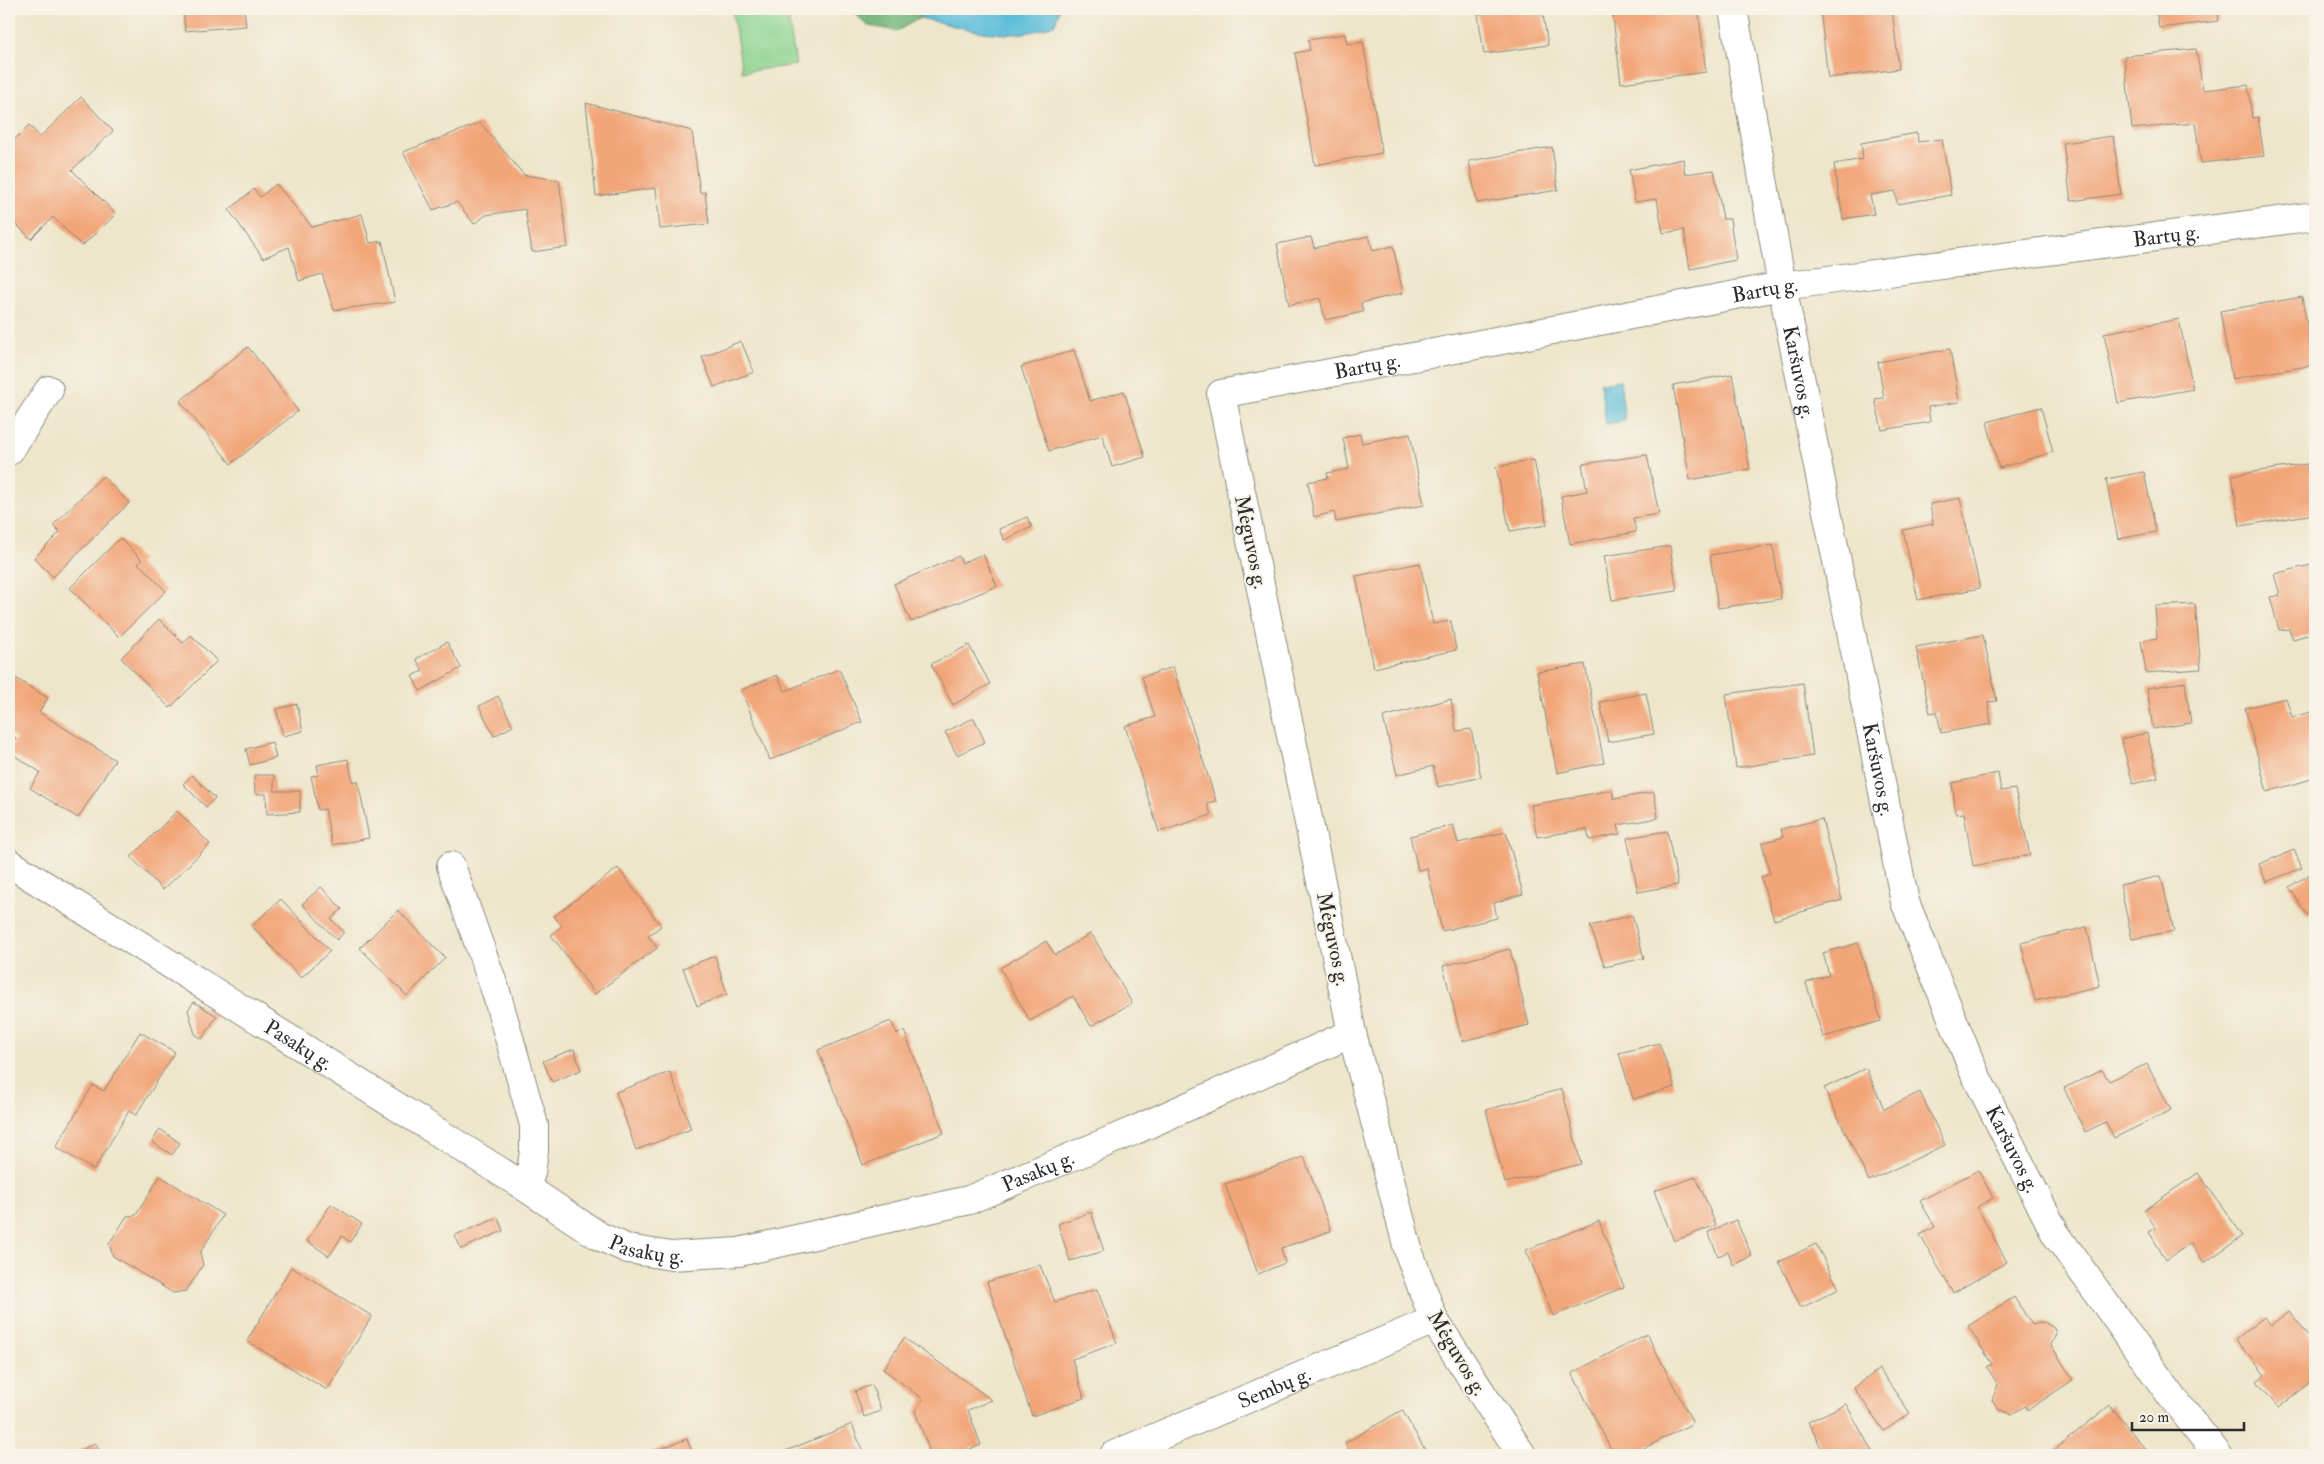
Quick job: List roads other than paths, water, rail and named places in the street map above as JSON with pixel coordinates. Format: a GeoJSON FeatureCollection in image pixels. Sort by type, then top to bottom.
{"type":"FeatureCollection","features":[{"type":"Feature","properties":{"kind":"street","name":"Karšuvos g."},"geometry":{"type":"LineString","coordinates":[[1733,9],[1782,286],[1905,902],[1974,1072],[2055,1233],[2172,1397],[2218,1455]]}},
{"type":"Feature","properties":{"kind":"street","name":"Bartų g."},"geometry":{"type":"LineString","coordinates":[[1221,394],[1782,286],[2315,216]]}},
{"type":"Feature","properties":{"kind":"street"},"geometry":{"type":"LineString","coordinates":[[9,451],[48,390]]}},
{"type":"Feature","properties":{"kind":"street","name":"Mėguvos g."},"geometry":{"type":"LineString","coordinates":[[1221,394],[1352,1033],[1409,1253],[1434,1320],[1522,1455]]}},
{"type":"Feature","properties":{"kind":"street","name":"Pasakų g."},"geometry":{"type":"LineString","coordinates":[[9,863],[226,1002],[599,1236],[628,1249],[671,1256],[739,1252],[969,1200],[1352,1033]]}},
{"type":"Feature","properties":{"kind":"street"},"geometry":{"type":"LineString","coordinates":[[451,866],[496,992],[534,1125],[534,1151],[531,1172],[525,1188]]}},
{"type":"Feature","properties":{"kind":"street","name":"Sembų g."},"geometry":{"type":"LineString","coordinates":[[1114,1455],[1434,1320]]}},
{"type":"Feature","properties":{"kind":"water"},"geometry":{"type":"Polygon","coordinates":[[[921,9],[1060,9],[1055,24],[1038,30],[1005,34],[972,30],[920,18],[921,9]]]}},
{"type":"Feature","properties":{"kind":"water"},"geometry":{"type":"Polygon","coordinates":[[[1620,380],[1625,421],[1606,424],[1600,383],[1620,380]]]}}]}
